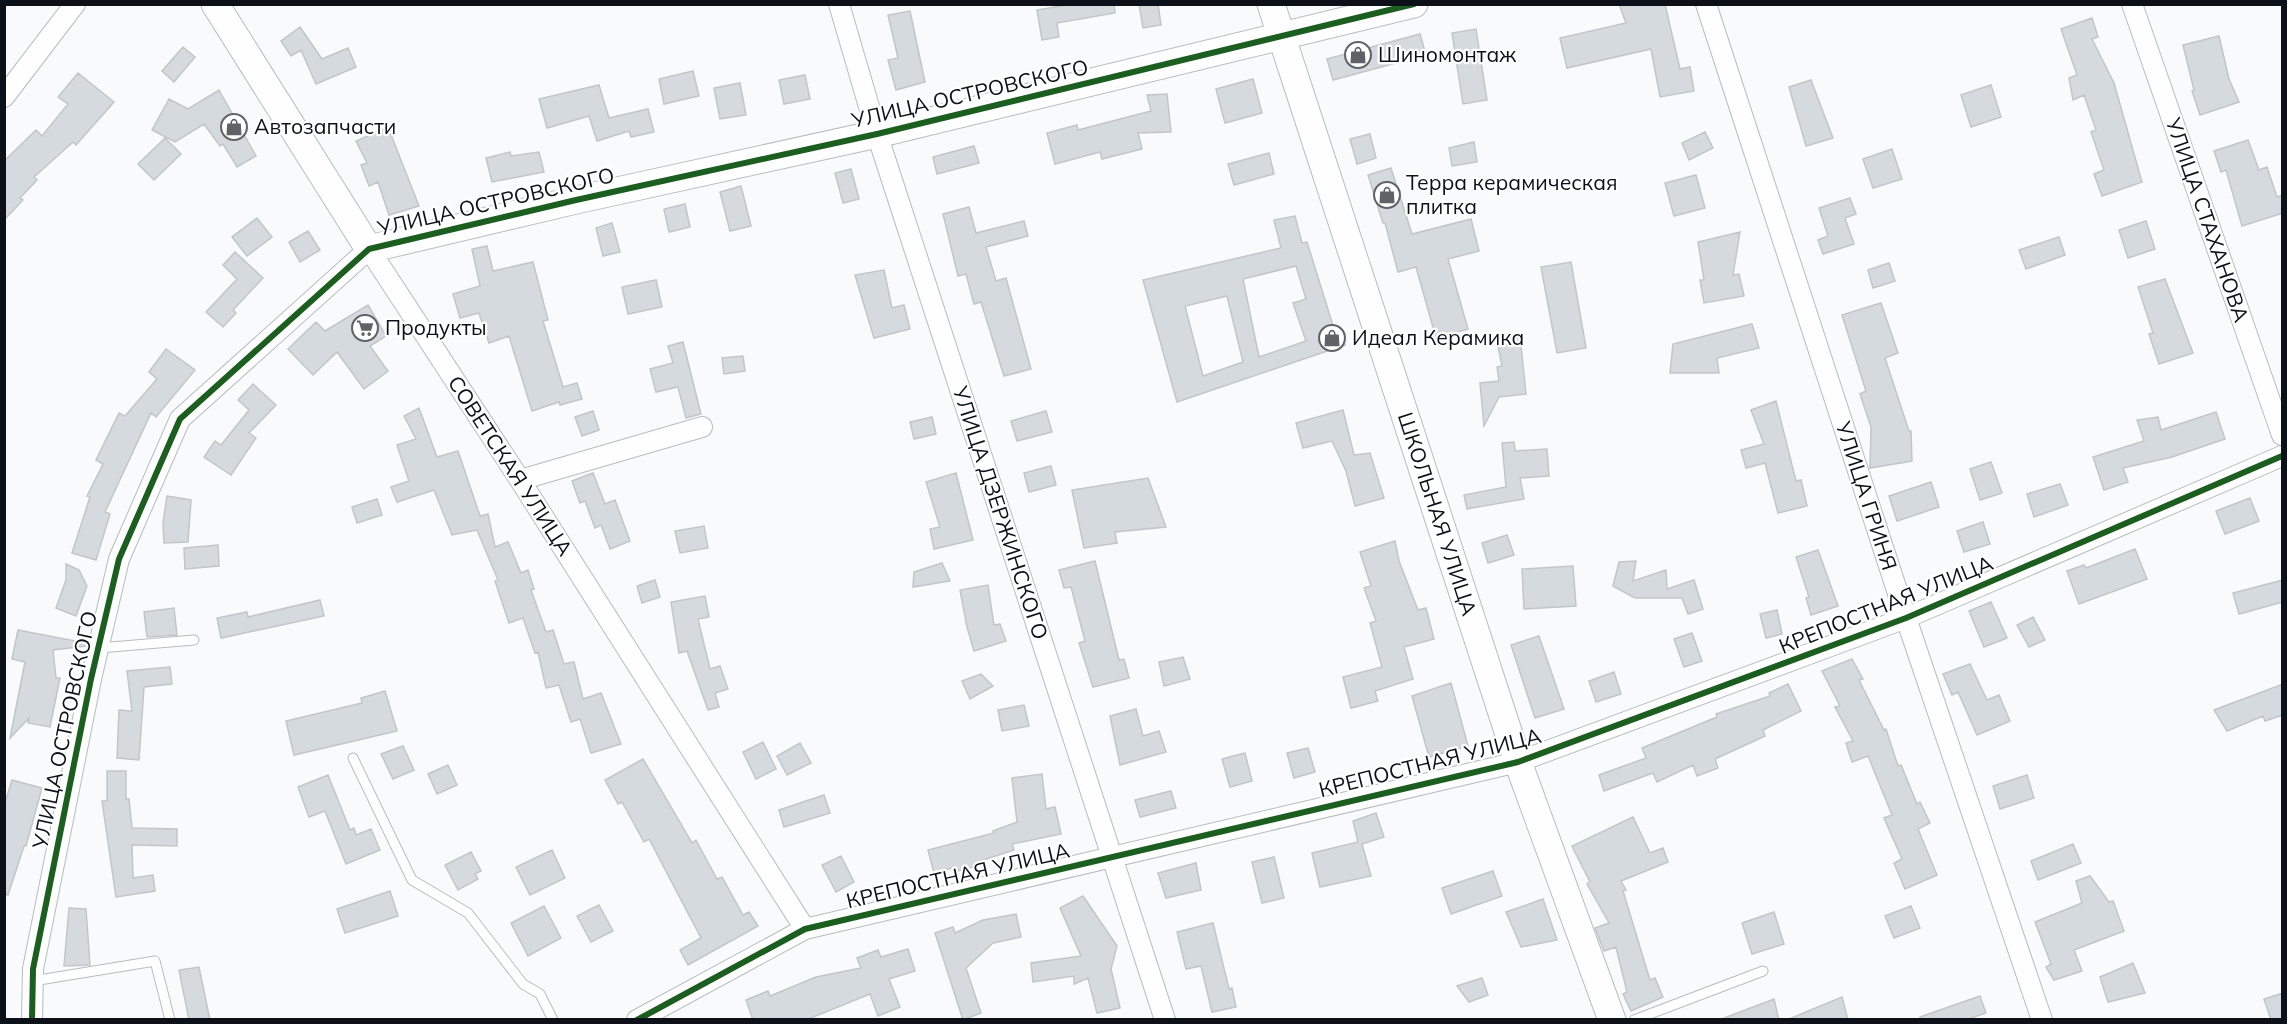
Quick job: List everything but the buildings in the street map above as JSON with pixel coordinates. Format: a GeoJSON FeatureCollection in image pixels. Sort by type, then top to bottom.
{"type":"FeatureCollection","features":[{"type":"Feature","properties":{"kind":"street"},"geometry":{"type":"LineString","coordinates":[[4,97],[75,4]]}},
{"type":"Feature","properties":{"kind":"street","name":"СОВЕТСКАЯ УЛИЦА"},"geometry":{"type":"LineString","coordinates":[[215,4],[369,249],[520,480],[805,929]]}},
{"type":"Feature","properties":{"kind":"street","name":"УЛИЦА ДЗЕРЖИНСКОГО"},"geometry":{"type":"LineString","coordinates":[[839,4],[877,134],[1165,1020]]}},
{"type":"Feature","properties":{"kind":"street","name":"ШКОЛЬНАЯ УЛИЦА"},"geometry":{"type":"LineString","coordinates":[[1271,4],[1518,762],[1612,1020]]}},
{"type":"Feature","properties":{"kind":"street","name":"УЛИЦА ОСТРОВСКОГО"},"geometry":{"type":"LineString","coordinates":[[32,1020],[33,969],[119,559],[180,419],[369,249],[877,134],[1414,4]]}},
{"type":"Feature","properties":{"kind":"street","name":"УЛИЦА ГРИНЯ"},"geometry":{"type":"LineString","coordinates":[[1706,4],[1906,618],[2042,1020]]}},
{"type":"Feature","properties":{"kind":"street","name":"УЛИЦА СТАХАНОВА"},"geometry":{"type":"LineString","coordinates":[[2132,4],[2283,435]]}},
{"type":"Feature","properties":{"kind":"street"},"geometry":{"type":"LineString","coordinates":[[520,480],[702,427]]}},
{"type":"Feature","properties":{"kind":"street","name":"КРЕПОСТНАЯ УЛИЦА"},"geometry":{"type":"LineString","coordinates":[[637,1020],[805,929],[1518,762],[1906,618],[2283,456]]}},
{"type":"Feature","properties":{"kind":"lane"},"geometry":{"type":"LineString","coordinates":[[99,648],[194,640]]}},
{"type":"Feature","properties":{"kind":"lane"},"geometry":{"type":"LineString","coordinates":[[353,758],[412,880],[468,913],[523,984],[540,994],[553,1020]]}},
{"type":"Feature","properties":{"kind":"lane"},"geometry":{"type":"LineString","coordinates":[[33,981],[155,961],[170,1020]]}},
{"type":"Feature","properties":{"kind":"lane"},"geometry":{"type":"LineString","coordinates":[[1634,1020],[1762,971]]}},
{"type":"Feature","properties":{"kind":"cycle path"},"geometry":{"type":"LineString","coordinates":[[32,1020],[33,969],[91,679],[119,559],[180,419],[369,249],[576,200],[877,134],[1414,4]]}},
{"type":"Feature","properties":{"kind":"cycle path"},"geometry":{"type":"LineString","coordinates":[[637,1020],[805,929],[1518,762],[1906,618],[2282,456]]}},
{"type":"Feature","properties":{"kind":"place","name":"Шиномонтаж"},"geometry":{"type":"Point","coordinates":[1358,55]}},
{"type":"Feature","properties":{"kind":"place","name":"Автозапчасти"},"geometry":{"type":"Point","coordinates":[234,127]}},
{"type":"Feature","properties":{"kind":"place","name":"Терра керамическая плитка"},"geometry":{"type":"Point","coordinates":[1387,195]}},
{"type":"Feature","properties":{"kind":"place","name":"Продукты"},"geometry":{"type":"Point","coordinates":[365,328]}},
{"type":"Feature","properties":{"kind":"place","name":"Идеал Керамика"},"geometry":{"type":"Point","coordinates":[1332,338]}}]}
